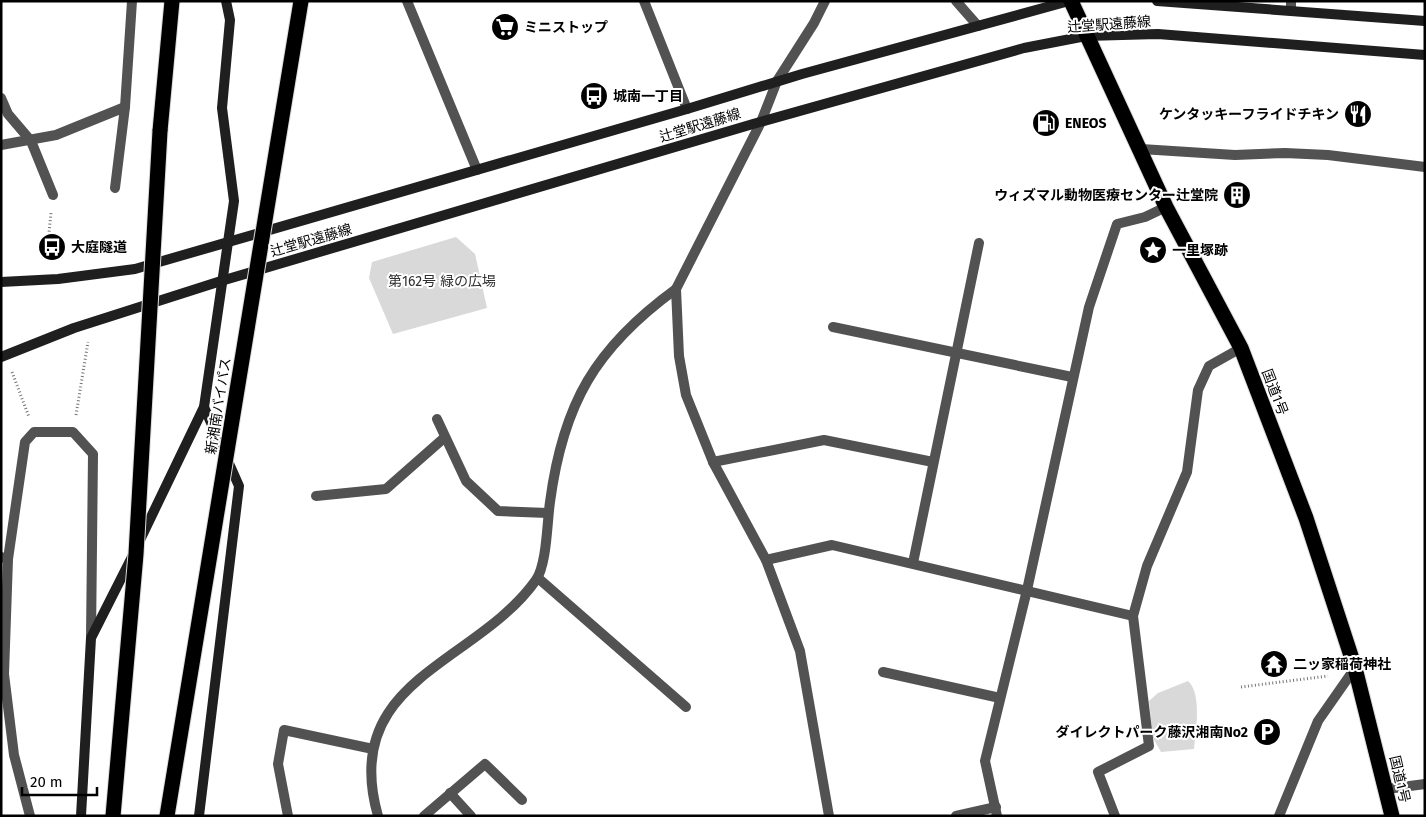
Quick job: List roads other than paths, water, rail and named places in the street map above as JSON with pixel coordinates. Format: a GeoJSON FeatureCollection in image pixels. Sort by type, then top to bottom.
{"type":"FeatureCollection","features":[{"type":"Feature","properties":{"kind":"highway"},"geometry":{"type":"LineString","coordinates":[[113,816],[136,554],[160,130],[172,1]]}},
{"type":"Feature","properties":{"kind":"highway","name":"新湘南バイパス"},"geometry":{"type":"LineString","coordinates":[[167,816],[300,1]]}},
{"type":"Feature","properties":{"kind":"highway","name":"国道1号"},"geometry":{"type":"LineString","coordinates":[[1070,1],[1166,207],[1241,348],[1306,518],[1355,668],[1388,790],[1392,816]]}},
{"type":"Feature","properties":{"kind":"street"},"geometry":{"type":"LineString","coordinates":[[115,188],[125,107],[132,1]]}},
{"type":"Feature","properties":{"kind":"street"},"geometry":{"type":"LineString","coordinates":[[91,638],[204,407],[234,201],[222,108],[230,20],[226,1]]}},
{"type":"Feature","properties":{"kind":"street"},"geometry":{"type":"LineString","coordinates":[[407,1],[477,170]]}},
{"type":"Feature","properties":{"kind":"street"},"geometry":{"type":"LineString","coordinates":[[644,1],[687,109]]}},
{"type":"Feature","properties":{"kind":"street"},"geometry":{"type":"LineString","coordinates":[[378,816],[373,776],[373,749],[380,726],[392,706],[410,686],[513,606],[538,578],[560,442],[574,405],[592,372],[620,336],[653,306],[676,289],[761,122],[777,81],[825,1]]}},
{"type":"Feature","properties":{"kind":"street"},"geometry":{"type":"LineString","coordinates":[[956,1],[978,26]]}},
{"type":"Feature","properties":{"kind":"street","name":"辻堂駅遠藤線"},"geometry":{"type":"LineString","coordinates":[[1,282],[58,279],[135,269],[687,109],[777,81],[1070,1]]}},
{"type":"Feature","properties":{"kind":"street","name":"辻堂駅遠藤線"},"geometry":{"type":"LineString","coordinates":[[1157,1],[1291,6],[1425,21]]}},
{"type":"Feature","properties":{"kind":"street","name":"辻堂駅遠藤線"},"geometry":{"type":"LineString","coordinates":[[1,357],[74,328],[221,281],[761,122],[1024,48],[1086,36],[1158,34],[1425,54]]}},
{"type":"Feature","properties":{"kind":"street"},"geometry":{"type":"LineString","coordinates":[[1,98],[8,114],[31,141],[53,195]]}},
{"type":"Feature","properties":{"kind":"street"},"geometry":{"type":"LineString","coordinates":[[1,145],[56,136],[125,107]]}},
{"type":"Feature","properties":{"kind":"street"},"geometry":{"type":"LineString","coordinates":[[1140,149],[1235,155],[1285,153],[1328,155],[1425,167]]}},
{"type":"Feature","properties":{"kind":"street"},"geometry":{"type":"LineString","coordinates":[[956,816],[996,811],[985,761],[1027,590],[1072,377],[1089,307],[1117,224],[1145,216],[1166,207]]}},
{"type":"Feature","properties":{"kind":"street"},"geometry":{"type":"LineString","coordinates":[[913,563],[979,243]]}},
{"type":"Feature","properties":{"kind":"street"},"geometry":{"type":"LineString","coordinates":[[676,289],[679,356],[686,395],[713,462],[766,560],[800,651],[829,816]]}},
{"type":"Feature","properties":{"kind":"street"},"geometry":{"type":"LineString","coordinates":[[834,327],[1072,377]]}},
{"type":"Feature","properties":{"kind":"street"},"geometry":{"type":"LineString","coordinates":[[1115,816],[1098,772],[1149,746],[1133,616],[1148,566],[1187,472],[1198,390],[1209,366],[1241,348]]}},
{"type":"Feature","properties":{"kind":"street"},"geometry":{"type":"LineString","coordinates":[[198,816],[240,486],[204,407]]}},
{"type":"Feature","properties":{"kind":"street"},"geometry":{"type":"LineString","coordinates":[[437,420],[466,481],[498,510],[548,513]]}},
{"type":"Feature","properties":{"kind":"street"},"geometry":{"type":"LineString","coordinates":[[30,816],[14,754],[4,674],[5,558],[25,442],[34,432],[73,432],[94,454],[91,638],[80,816]]}},
{"type":"Feature","properties":{"kind":"street"},"geometry":{"type":"LineString","coordinates":[[316,496],[386,489],[444,438]]}},
{"type":"Feature","properties":{"kind":"street"},"geometry":{"type":"LineString","coordinates":[[713,462],[824,440],[933,462]]}},
{"type":"Feature","properties":{"kind":"street"},"geometry":{"type":"LineString","coordinates":[[766,560],[832,545],[1133,616]]}},
{"type":"Feature","properties":{"kind":"street"},"geometry":{"type":"LineString","coordinates":[[538,578],[686,707]]}},
{"type":"Feature","properties":{"kind":"street"},"geometry":{"type":"LineString","coordinates":[[1279,816],[1318,721],[1355,668]]}},
{"type":"Feature","properties":{"kind":"street"},"geometry":{"type":"LineString","coordinates":[[883,672],[1000,698]]}},
{"type":"Feature","properties":{"kind":"street"},"geometry":{"type":"LineString","coordinates":[[288,816],[278,764],[284,730],[373,749]]}},
{"type":"Feature","properties":{"kind":"street"},"geometry":{"type":"LineString","coordinates":[[424,816],[485,764],[522,800]]}},
{"type":"Feature","properties":{"kind":"street"},"geometry":{"type":"LineString","coordinates":[[1388,790],[1425,784]]}},
{"type":"Feature","properties":{"kind":"street"},"geometry":{"type":"LineString","coordinates":[[450,793],[471,816]]}},
{"type":"Feature","properties":{"kind":"place","name":"ミニストップ"},"geometry":{"type":"Point","coordinates":[505,27]}},
{"type":"Feature","properties":{"kind":"place","name":"城南一丁目"},"geometry":{"type":"Point","coordinates":[594,96]}},
{"type":"Feature","properties":{"kind":"place","name":"ケンタッキーフライドチキン"},"geometry":{"type":"Point","coordinates":[1358,114]}},
{"type":"Feature","properties":{"kind":"place","name":"ENEOS"},"geometry":{"type":"Point","coordinates":[1046,123]}},
{"type":"Feature","properties":{"kind":"place","name":"ウィズマル動物医療センター辻堂院"},"geometry":{"type":"Point","coordinates":[1237,195]}},
{"type":"Feature","properties":{"kind":"place","name":"大庭隧道"},"geometry":{"type":"Point","coordinates":[52,247]}},
{"type":"Feature","properties":{"kind":"place","name":"一里塚跡"},"geometry":{"type":"Point","coordinates":[1153,250]}},
{"type":"Feature","properties":{"kind":"place","name":"二ッ家稲荷神社"},"geometry":{"type":"Point","coordinates":[1274,664]}},
{"type":"Feature","properties":{"kind":"place","name":"ダイレクトパーク藤沢湘南No2"},"geometry":{"type":"Point","coordinates":[1267,732]}},
{"type":"Feature","properties":{"kind":"park label","name":"第162号 緑の広場"},"geometry":{"type":"Point","coordinates":[442,281]}}]}
